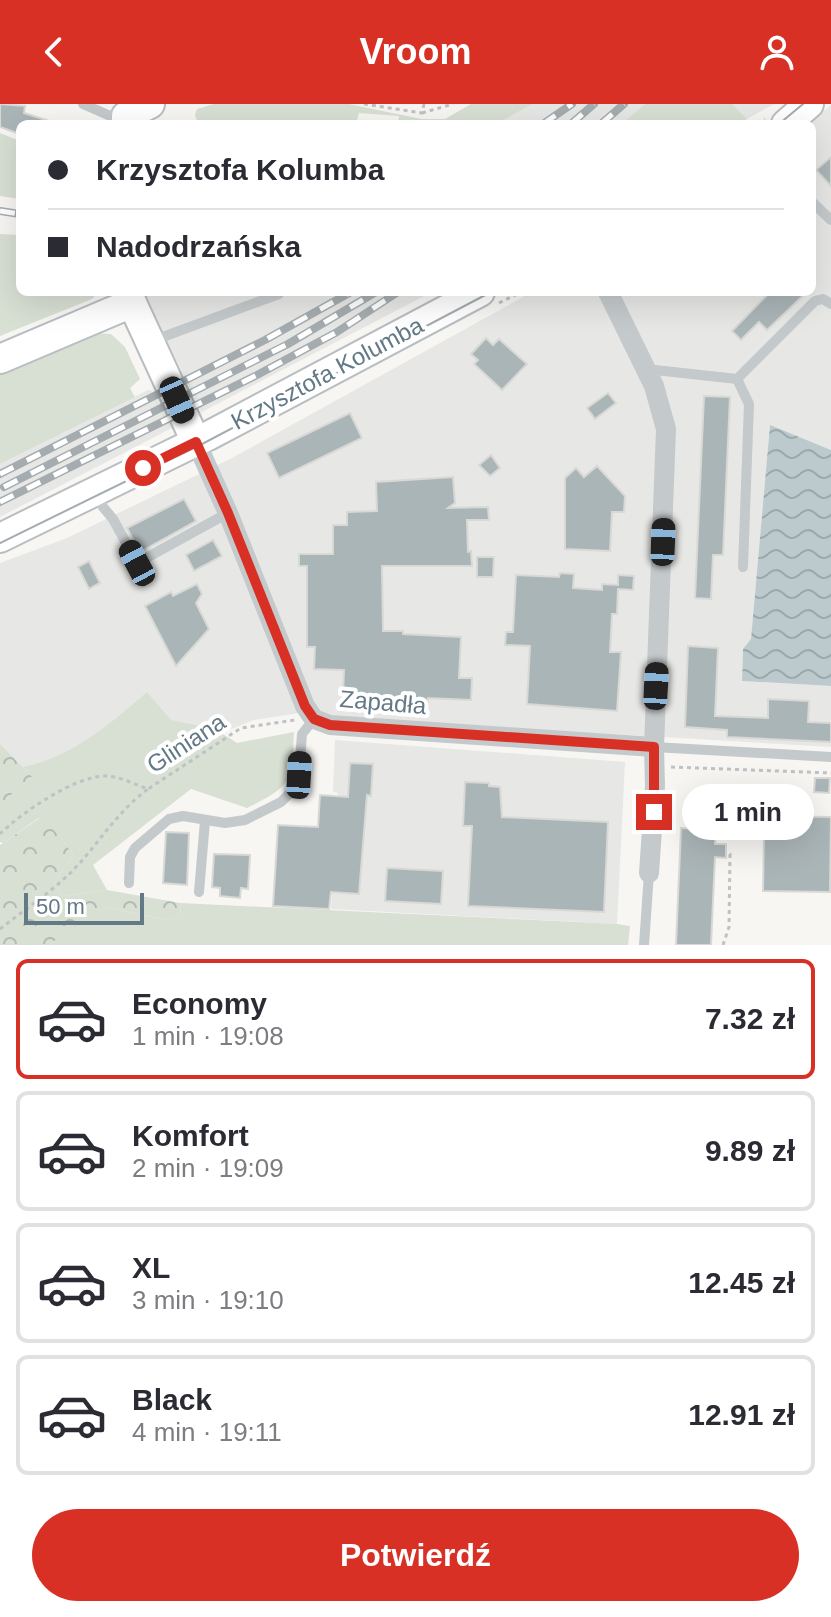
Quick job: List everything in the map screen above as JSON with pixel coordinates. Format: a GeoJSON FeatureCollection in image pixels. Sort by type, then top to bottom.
{"type":"FeatureCollection","features":[{"type":"Feature","properties":{"kind":"street"},"geometry":{"type":"LineString","coordinates":[[791,120],[809,104]]}},
{"type":"Feature","properties":{"kind":"street","name":"Krzysztofa Kolumba"},"geometry":{"type":"LineString","coordinates":[[0,538],[196,442],[472,296]]}},
{"type":"Feature","properties":{"kind":"street"},"geometry":{"type":"LineString","coordinates":[[610,296],[664,414],[667,444],[649,873]]}},
{"type":"Feature","properties":{"kind":"street"},"geometry":{"type":"LineString","coordinates":[[0,359],[130,297],[196,442]]}},
{"type":"Feature","properties":{"kind":"street","name":"Zapadła"},"geometry":{"type":"LineString","coordinates":[[196,442],[228,513],[305,706],[314,719],[330,725],[654,747]]}},
{"type":"Feature","properties":{"kind":"lane"},"geometry":{"type":"LineString","coordinates":[[83,104],[108,115],[134,115]]}},
{"type":"Feature","properties":{"kind":"lane"},"geometry":{"type":"LineString","coordinates":[[816,206],[831,220]]}},
{"type":"Feature","properties":{"kind":"lane"},"geometry":{"type":"LineString","coordinates":[[150,341],[274,296]]}},
{"type":"Feature","properties":{"kind":"lane"},"geometry":{"type":"LineString","coordinates":[[737,379],[815,301],[823,299],[831,304]]}},
{"type":"Feature","properties":{"kind":"lane"},"geometry":{"type":"LineString","coordinates":[[646,369],[737,379]]}},
{"type":"Feature","properties":{"kind":"lane"},"geometry":{"type":"LineString","coordinates":[[737,379],[749,404],[743,567]]}},
{"type":"Feature","properties":{"kind":"lane"},"geometry":{"type":"LineString","coordinates":[[95,491],[137,563],[228,513]]}},
{"type":"Feature","properties":{"kind":"lane"},"geometry":{"type":"LineString","coordinates":[[129,883],[130,857],[135,848],[169,819],[183,816],[225,823],[245,820],[281,802],[291,792],[299,775],[302,734],[314,719]]}},
{"type":"Feature","properties":{"kind":"lane"},"geometry":{"type":"LineString","coordinates":[[654,747],[831,757]]}},
{"type":"Feature","properties":{"kind":"lane"},"geometry":{"type":"LineString","coordinates":[[199,892],[205,821]]}},
{"type":"Feature","properties":{"kind":"lane"},"geometry":{"type":"LineString","coordinates":[[644,945],[649,873]]}},
{"type":"Feature","properties":{"kind":"path"},"geometry":{"type":"LineString","coordinates":[[364,104],[422,113],[453,104]]}},
{"type":"Feature","properties":{"kind":"path"},"geometry":{"type":"LineString","coordinates":[[422,113],[424,104]]}},
{"type":"Feature","properties":{"kind":"path","name":"Gliniana"},"geometry":{"type":"LineString","coordinates":[[0,834],[60,792],[92,779],[103,776],[116,778],[148,789],[241,728],[275,721],[314,719]]}},
{"type":"Feature","properties":{"kind":"path"},"geometry":{"type":"LineString","coordinates":[[667,770],[674,766],[831,773]]}},
{"type":"Feature","properties":{"kind":"path"},"geometry":{"type":"LineString","coordinates":[[0,929],[76,868],[130,802],[148,789]]}},
{"type":"Feature","properties":{"kind":"path"},"geometry":{"type":"LineString","coordinates":[[723,945],[729,927],[730,854],[726,854]]}},
{"type":"Feature","properties":{"kind":"shaded area"},"geometry":{"type":"Polygon","coordinates":[[[533,104],[645,104],[626,120],[503,120],[533,104]]]}},
{"type":"Feature","properties":{"kind":"shaded area"},"geometry":{"type":"Polygon","coordinates":[[[732,104],[774,104],[747,119],[732,104]]]}},
{"type":"Feature","properties":{"kind":"shaded area"},"geometry":{"type":"Polygon","coordinates":[[[831,105],[831,450],[770,426],[751,640],[743,649],[742,681],[831,686],[831,747],[353,719],[313,711],[254,720],[0,822],[0,563],[67,538],[232,458],[525,296],[816,296],[816,120],[812,120],[831,105]]]}},
{"type":"Feature","properties":{"kind":"shaded area"},"geometry":{"type":"Polygon","coordinates":[[[145,296],[424,296],[202,412],[145,296]]]}},
{"type":"Feature","properties":{"kind":"shaded area"},"geometry":{"type":"Polygon","coordinates":[[[151,390],[172,428],[0,517],[0,464],[151,390]]]}},
{"type":"Feature","properties":{"kind":"shaded area"},"geometry":{"type":"Polygon","coordinates":[[[335,740],[625,762],[617,924],[331,909],[338,793],[333,792],[335,740]]]}},
{"type":"Feature","properties":{"kind":"green space"},"geometry":{"type":"Polygon","coordinates":[[[214,104],[349,104],[421,119],[445,119],[471,104],[533,104],[503,120],[398,120],[399,116],[359,113],[357,120],[197,120],[197,109],[214,104]]]}},
{"type":"Feature","properties":{"kind":"green space"},"geometry":{"type":"Polygon","coordinates":[[[645,104],[732,104],[747,119],[745,120],[626,120],[645,104]]]}},
{"type":"Feature","properties":{"kind":"green space"},"geometry":{"type":"Polygon","coordinates":[[[0,133],[16,139],[16,198],[0,196],[0,133]]]}},
{"type":"Feature","properties":{"kind":"green space"},"geometry":{"type":"Polygon","coordinates":[[[0,234],[16,235],[16,296],[95,296],[92,299],[0,336],[0,234]]]}},
{"type":"Feature","properties":{"kind":"green space"},"geometry":{"type":"Polygon","coordinates":[[[92,333],[111,334],[125,347],[140,379],[130,388],[135,397],[0,464],[0,373],[92,333]]]}},
{"type":"Feature","properties":{"kind":"green space"},"geometry":{"type":"Polygon","coordinates":[[[147,692],[171,720],[215,729],[237,743],[294,732],[287,780],[273,794],[247,808],[191,789],[93,865],[107,890],[63,896],[54,882],[73,855],[60,836],[39,818],[3,843],[0,842],[0,804],[32,777],[23,767],[58,756],[74,747],[147,692]]]}},
{"type":"Feature","properties":{"kind":"green space"},"geometry":{"type":"Polygon","coordinates":[[[0,744],[32,777],[0,804],[0,744]]]}},
{"type":"Feature","properties":{"kind":"green space"},"geometry":{"type":"Polygon","coordinates":[[[40,818],[60,836],[73,855],[54,882],[63,896],[107,890],[180,903],[181,913],[170,921],[111,908],[96,910],[49,945],[0,945],[0,845],[40,818]]]}},
{"type":"Feature","properties":{"kind":"green space"},"geometry":{"type":"Polygon","coordinates":[[[180,903],[630,926],[628,945],[49,945],[95,910],[111,908],[170,921],[181,913],[180,903]]]}},
{"type":"Feature","properties":{"kind":"water"},"geometry":{"type":"Polygon","coordinates":[[[770,425],[831,450],[831,686],[742,681],[743,649],[751,639],[770,425]]]}},
{"type":"Feature","properties":{"kind":"building"},"geometry":{"type":"Polygon","coordinates":[[[0,104],[25,106],[24,113],[46,120],[16,120],[16,133],[0,127],[0,104]]]}},
{"type":"Feature","properties":{"kind":"building"},"geometry":{"type":"Polygon","coordinates":[[[831,157],[831,186],[816,170],[831,157]]]}},
{"type":"Feature","properties":{"kind":"building"},"geometry":{"type":"Polygon","coordinates":[[[766,296],[803,296],[767,330],[759,322],[741,340],[732,331],[766,296]]]}},
{"type":"Feature","properties":{"kind":"building"},"geometry":{"type":"Polygon","coordinates":[[[486,338],[493,345],[499,339],[527,364],[502,390],[474,364],[478,360],[471,354],[486,338]]]}},
{"type":"Feature","properties":{"kind":"building"},"geometry":{"type":"Polygon","coordinates":[[[608,393],[616,403],[595,419],[587,408],[608,393]]]}},
{"type":"Feature","properties":{"kind":"building"},"geometry":{"type":"Polygon","coordinates":[[[704,396],[730,397],[723,555],[713,555],[711,599],[695,598],[704,396]]]}},
{"type":"Feature","properties":{"kind":"building"},"geometry":{"type":"Polygon","coordinates":[[[350,413],[362,438],[279,478],[267,453],[350,413]]]}},
{"type":"Feature","properties":{"kind":"building"},"geometry":{"type":"Polygon","coordinates":[[[491,455],[500,468],[490,476],[479,465],[491,455]]]}},
{"type":"Feature","properties":{"kind":"building"},"geometry":{"type":"Polygon","coordinates":[[[597,466],[625,496],[624,512],[612,512],[610,551],[565,549],[565,478],[576,468],[584,477],[597,466]]]}},
{"type":"Feature","properties":{"kind":"building"},"geometry":{"type":"Polygon","coordinates":[[[453,477],[455,503],[448,508],[488,507],[489,520],[467,520],[468,552],[471,551],[472,566],[382,566],[383,631],[461,637],[459,678],[472,678],[471,700],[428,698],[427,708],[407,707],[408,698],[343,695],[344,670],[314,669],[315,647],[307,647],[307,566],[299,566],[299,554],[333,554],[333,525],[347,525],[347,512],[377,511],[376,482],[453,477]]]}},
{"type":"Feature","properties":{"kind":"building"},"geometry":{"type":"Polygon","coordinates":[[[184,499],[196,521],[140,552],[127,528],[184,499]]]}},
{"type":"Feature","properties":{"kind":"building"},"geometry":{"type":"Polygon","coordinates":[[[213,540],[222,556],[194,571],[186,555],[213,540]]]}},
{"type":"Feature","properties":{"kind":"building"},"geometry":{"type":"Polygon","coordinates":[[[477,557],[494,557],[493,577],[477,577],[477,557]]]}},
{"type":"Feature","properties":{"kind":"building"},"geometry":{"type":"Polygon","coordinates":[[[89,561],[100,583],[89,589],[78,567],[89,561]]]}},
{"type":"Feature","properties":{"kind":"building"},"geometry":{"type":"Polygon","coordinates":[[[560,573],[574,574],[573,588],[602,590],[602,584],[618,585],[618,575],[634,576],[633,590],[618,589],[617,614],[612,614],[610,652],[621,652],[617,711],[527,704],[530,646],[505,645],[506,632],[513,632],[516,575],[559,577],[560,573]]]}},
{"type":"Feature","properties":{"kind":"building"},"geometry":{"type":"Polygon","coordinates":[[[197,584],[202,594],[196,603],[209,629],[176,666],[145,606],[171,592],[173,596],[197,584]]]}},
{"type":"Feature","properties":{"kind":"building"},"geometry":{"type":"Polygon","coordinates":[[[688,646],[718,648],[715,716],[768,718],[768,699],[809,701],[808,722],[831,723],[831,742],[727,737],[727,730],[685,727],[688,646]]]}},
{"type":"Feature","properties":{"kind":"building"},"geometry":{"type":"Polygon","coordinates":[[[350,763],[373,764],[371,796],[367,795],[359,894],[331,892],[329,909],[273,906],[278,825],[318,827],[320,795],[348,797],[350,763]]]}},
{"type":"Feature","properties":{"kind":"building"},"geometry":{"type":"Polygon","coordinates":[[[815,778],[830,778],[829,793],[814,792],[815,778]]]}},
{"type":"Feature","properties":{"kind":"building"},"geometry":{"type":"Polygon","coordinates":[[[465,782],[489,783],[489,786],[500,787],[502,817],[608,822],[604,912],[468,906],[472,826],[463,826],[465,782]]]}},
{"type":"Feature","properties":{"kind":"building"},"geometry":{"type":"Polygon","coordinates":[[[761,816],[831,817],[830,892],[763,891],[764,831],[761,831],[761,816]]]}},
{"type":"Feature","properties":{"kind":"building"},"geometry":{"type":"Polygon","coordinates":[[[681,828],[716,830],[715,844],[726,844],[726,858],[715,857],[711,945],[676,945],[681,828]]]}},
{"type":"Feature","properties":{"kind":"building"},"geometry":{"type":"Polygon","coordinates":[[[166,832],[189,833],[187,885],[163,883],[166,832]]]}},
{"type":"Feature","properties":{"kind":"building"},"geometry":{"type":"Polygon","coordinates":[[[214,854],[250,855],[248,889],[241,888],[240,898],[220,896],[220,888],[212,887],[214,854]]]}},
{"type":"Feature","properties":{"kind":"building"},"geometry":{"type":"Polygon","coordinates":[[[387,868],[443,871],[441,904],[385,901],[387,868]]]}},
{"type":"Feature","properties":{"kind":"tram line"},"geometry":{"type":"LineString","coordinates":[[784,120],[803,104]]}},
{"type":"Feature","properties":{"kind":"tram line"},"geometry":{"type":"LineString","coordinates":[[0,543],[204,443],[483,296]]}},
{"type":"Feature","properties":{"kind":"railway"},"geometry":{"type":"LineString","coordinates":[[549,120],[572,104]]}},
{"type":"Feature","properties":{"kind":"railway"},"geometry":{"type":"LineString","coordinates":[[576,120],[594,104]]}},
{"type":"Feature","properties":{"kind":"railway"},"geometry":{"type":"LineString","coordinates":[[606,120],[624,104]]}},
{"type":"Feature","properties":{"kind":"railway"},"geometry":{"type":"LineString","coordinates":[[0,211],[16,213]]}},
{"type":"Feature","properties":{"kind":"railway"},"geometry":{"type":"LineString","coordinates":[[0,474],[265,340],[344,296]]}},
{"type":"Feature","properties":{"kind":"railway"},"geometry":{"type":"LineString","coordinates":[[4,487],[288,344],[369,296]]}},
{"type":"Feature","properties":{"kind":"railway"},"geometry":{"type":"LineString","coordinates":[[0,502],[257,375],[337,332],[392,296]]}},
{"type":"Feature","properties":{"kind":"route"},"geometry":{"type":"LineString","coordinates":[[143,468],[196,442],[228,513],[305,706],[314,719],[330,725],[654,747],[654,812]]}}]}
